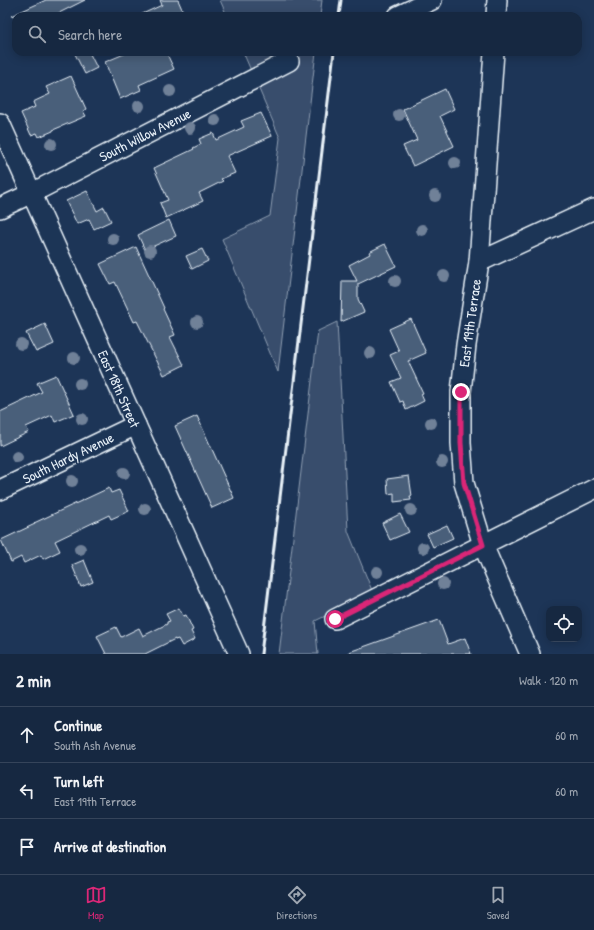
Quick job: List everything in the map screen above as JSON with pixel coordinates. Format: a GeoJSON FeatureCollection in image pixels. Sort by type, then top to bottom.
{"type":"FeatureCollection","features":[{"type":"Feature","properties":{"kind":"street"},"geometry":{"type":"LineString","coordinates":[[406,12],[432,0]]}},
{"type":"Feature","properties":{"kind":"street"},"geometry":{"type":"LineString","coordinates":[[496,12],[497,0]]}},
{"type":"Feature","properties":{"kind":"street","name":"East 19th Terrace"},"geometry":{"type":"LineString","coordinates":[[494,56],[479,262],[466,345],[461,392],[461,443],[464,483],[483,545],[530,654]]}},
{"type":"Feature","properties":{"kind":"street","name":"South Willow Avenue"},"geometry":{"type":"LineString","coordinates":[[0,208],[289,61]]}},
{"type":"Feature","properties":{"kind":"street","name":"East 18th Street"},"geometry":{"type":"LineString","coordinates":[[0,123],[239,654]]}},
{"type":"Feature","properties":{"kind":"street"},"geometry":{"type":"LineString","coordinates":[[479,262],[594,209]]}},
{"type":"Feature","properties":{"kind":"street","name":"South Hardy Avenue"},"geometry":{"type":"LineString","coordinates":[[0,490],[136,425]]}},
{"type":"Feature","properties":{"kind":"street"},"geometry":{"type":"LineString","coordinates":[[335,619],[594,490]]}},
{"type":"Feature","properties":{"kind":"shaded area"},"geometry":{"type":"Polygon","coordinates":[[[220,0],[322,0],[320,12],[225,12],[220,0]]]}},
{"type":"Feature","properties":{"kind":"shaded area"},"geometry":{"type":"Polygon","coordinates":[[[245,56],[316,56],[278,372],[222,239],[270,216],[280,138],[245,56]]]}},
{"type":"Feature","properties":{"kind":"shaded area"},"geometry":{"type":"Polygon","coordinates":[[[337,322],[348,531],[373,593],[315,621],[318,654],[279,654],[318,331],[337,322]]]}},
{"type":"Feature","properties":{"kind":"building"},"geometry":{"type":"Polygon","coordinates":[[[46,0],[85,0],[61,12],[20,12],[46,0]]]}},
{"type":"Feature","properties":{"kind":"building"},"geometry":{"type":"Polygon","coordinates":[[[160,0],[178,0],[183,12],[147,12],[162,5],[160,0]]]}},
{"type":"Feature","properties":{"kind":"building"},"geometry":{"type":"Polygon","coordinates":[[[76,56],[91,56],[97,68],[85,74],[76,56]]]}},
{"type":"Feature","properties":{"kind":"building"},"geometry":{"type":"Polygon","coordinates":[[[119,56],[168,56],[174,69],[139,85],[141,90],[120,99],[105,62],[119,56]]]}},
{"type":"Feature","properties":{"kind":"building"},"geometry":{"type":"Polygon","coordinates":[[[71,76],[86,109],[83,111],[86,116],[39,137],[37,133],[31,135],[21,113],[35,107],[33,102],[50,94],[46,87],[71,76]]]}},
{"type":"Feature","properties":{"kind":"building"},"geometry":{"type":"Polygon","coordinates":[[[445,89],[454,109],[440,116],[454,146],[413,166],[403,146],[417,140],[403,109],[445,89]]]}},
{"type":"Feature","properties":{"kind":"building"},"geometry":{"type":"Polygon","coordinates":[[[261,113],[272,136],[227,156],[235,173],[221,179],[223,181],[199,193],[203,201],[166,218],[160,203],[168,200],[154,168],[194,149],[193,148],[201,144],[199,139],[213,133],[216,140],[244,127],[241,121],[261,113]]]}},
{"type":"Feature","properties":{"kind":"building"},"geometry":{"type":"Polygon","coordinates":[[[87,191],[97,211],[104,207],[111,221],[94,229],[89,219],[77,224],[66,201],[87,191]]]}},
{"type":"Feature","properties":{"kind":"building"},"geometry":{"type":"Polygon","coordinates":[[[169,220],[176,236],[145,250],[138,235],[169,220]]]}},
{"type":"Feature","properties":{"kind":"building"},"geometry":{"type":"Polygon","coordinates":[[[385,244],[396,266],[358,284],[358,299],[364,312],[341,322],[342,281],[357,281],[349,265],[385,244]]]}},
{"type":"Feature","properties":{"kind":"building"},"geometry":{"type":"Polygon","coordinates":[[[136,247],[175,335],[170,337],[184,365],[164,375],[137,321],[134,322],[115,282],[110,284],[100,264],[136,247]]]}},
{"type":"Feature","properties":{"kind":"building"},"geometry":{"type":"Polygon","coordinates":[[[202,249],[208,261],[192,269],[186,256],[202,249]]]}},
{"type":"Feature","properties":{"kind":"building"},"geometry":{"type":"Polygon","coordinates":[[[411,319],[426,353],[408,361],[423,393],[421,394],[424,401],[406,410],[403,401],[400,402],[391,382],[401,378],[390,355],[399,351],[389,329],[411,319]]]}},
{"type":"Feature","properties":{"kind":"building"},"geometry":{"type":"Polygon","coordinates":[[[45,324],[54,344],[36,352],[26,333],[45,324]]]}},
{"type":"Feature","properties":{"kind":"building"},"geometry":{"type":"Polygon","coordinates":[[[56,375],[74,414],[55,422],[52,415],[26,427],[29,432],[0,446],[0,412],[42,392],[37,383],[56,375]]]}},
{"type":"Feature","properties":{"kind":"building"},"geometry":{"type":"Polygon","coordinates":[[[197,416],[234,498],[212,508],[175,426],[197,416]]]}},
{"type":"Feature","properties":{"kind":"building"},"geometry":{"type":"Polygon","coordinates":[[[409,476],[412,496],[410,496],[411,500],[394,502],[394,493],[388,494],[387,479],[409,476]]]}},
{"type":"Feature","properties":{"kind":"building"},"geometry":{"type":"Polygon","coordinates":[[[109,488],[111,493],[119,490],[129,511],[111,519],[109,515],[55,541],[60,551],[43,559],[41,555],[24,563],[21,557],[11,562],[1,540],[109,488]]]}},
{"type":"Feature","properties":{"kind":"building"},"geometry":{"type":"Polygon","coordinates":[[[400,514],[409,532],[390,540],[382,523],[400,514]]]}},
{"type":"Feature","properties":{"kind":"building"},"geometry":{"type":"Polygon","coordinates":[[[447,525],[453,538],[433,547],[427,534],[447,525]]]}},
{"type":"Feature","properties":{"kind":"building"},"geometry":{"type":"Polygon","coordinates":[[[84,560],[93,582],[81,587],[72,565],[84,560]]]}},
{"type":"Feature","properties":{"kind":"building"},"geometry":{"type":"Polygon","coordinates":[[[179,608],[183,616],[186,615],[193,630],[191,631],[195,639],[182,646],[178,639],[175,639],[145,654],[106,654],[97,636],[116,627],[121,637],[139,628],[143,636],[167,624],[167,622],[170,621],[166,614],[179,608]]]}},
{"type":"Feature","properties":{"kind":"building"},"geometry":{"type":"Polygon","coordinates":[[[439,620],[448,644],[465,638],[471,654],[350,654],[349,652],[439,620]]]}},
{"type":"Feature","properties":{"kind":"railway"},"geometry":{"type":"LineString","coordinates":[[340,12],[341,0]]}},
{"type":"Feature","properties":{"kind":"railway"},"geometry":{"type":"LineString","coordinates":[[261,654],[334,56]]}},
{"type":"Feature","properties":{"kind":"route"},"geometry":{"type":"LineString","coordinates":[[335,619],[483,545],[464,483],[461,443],[461,392]]}}]}
